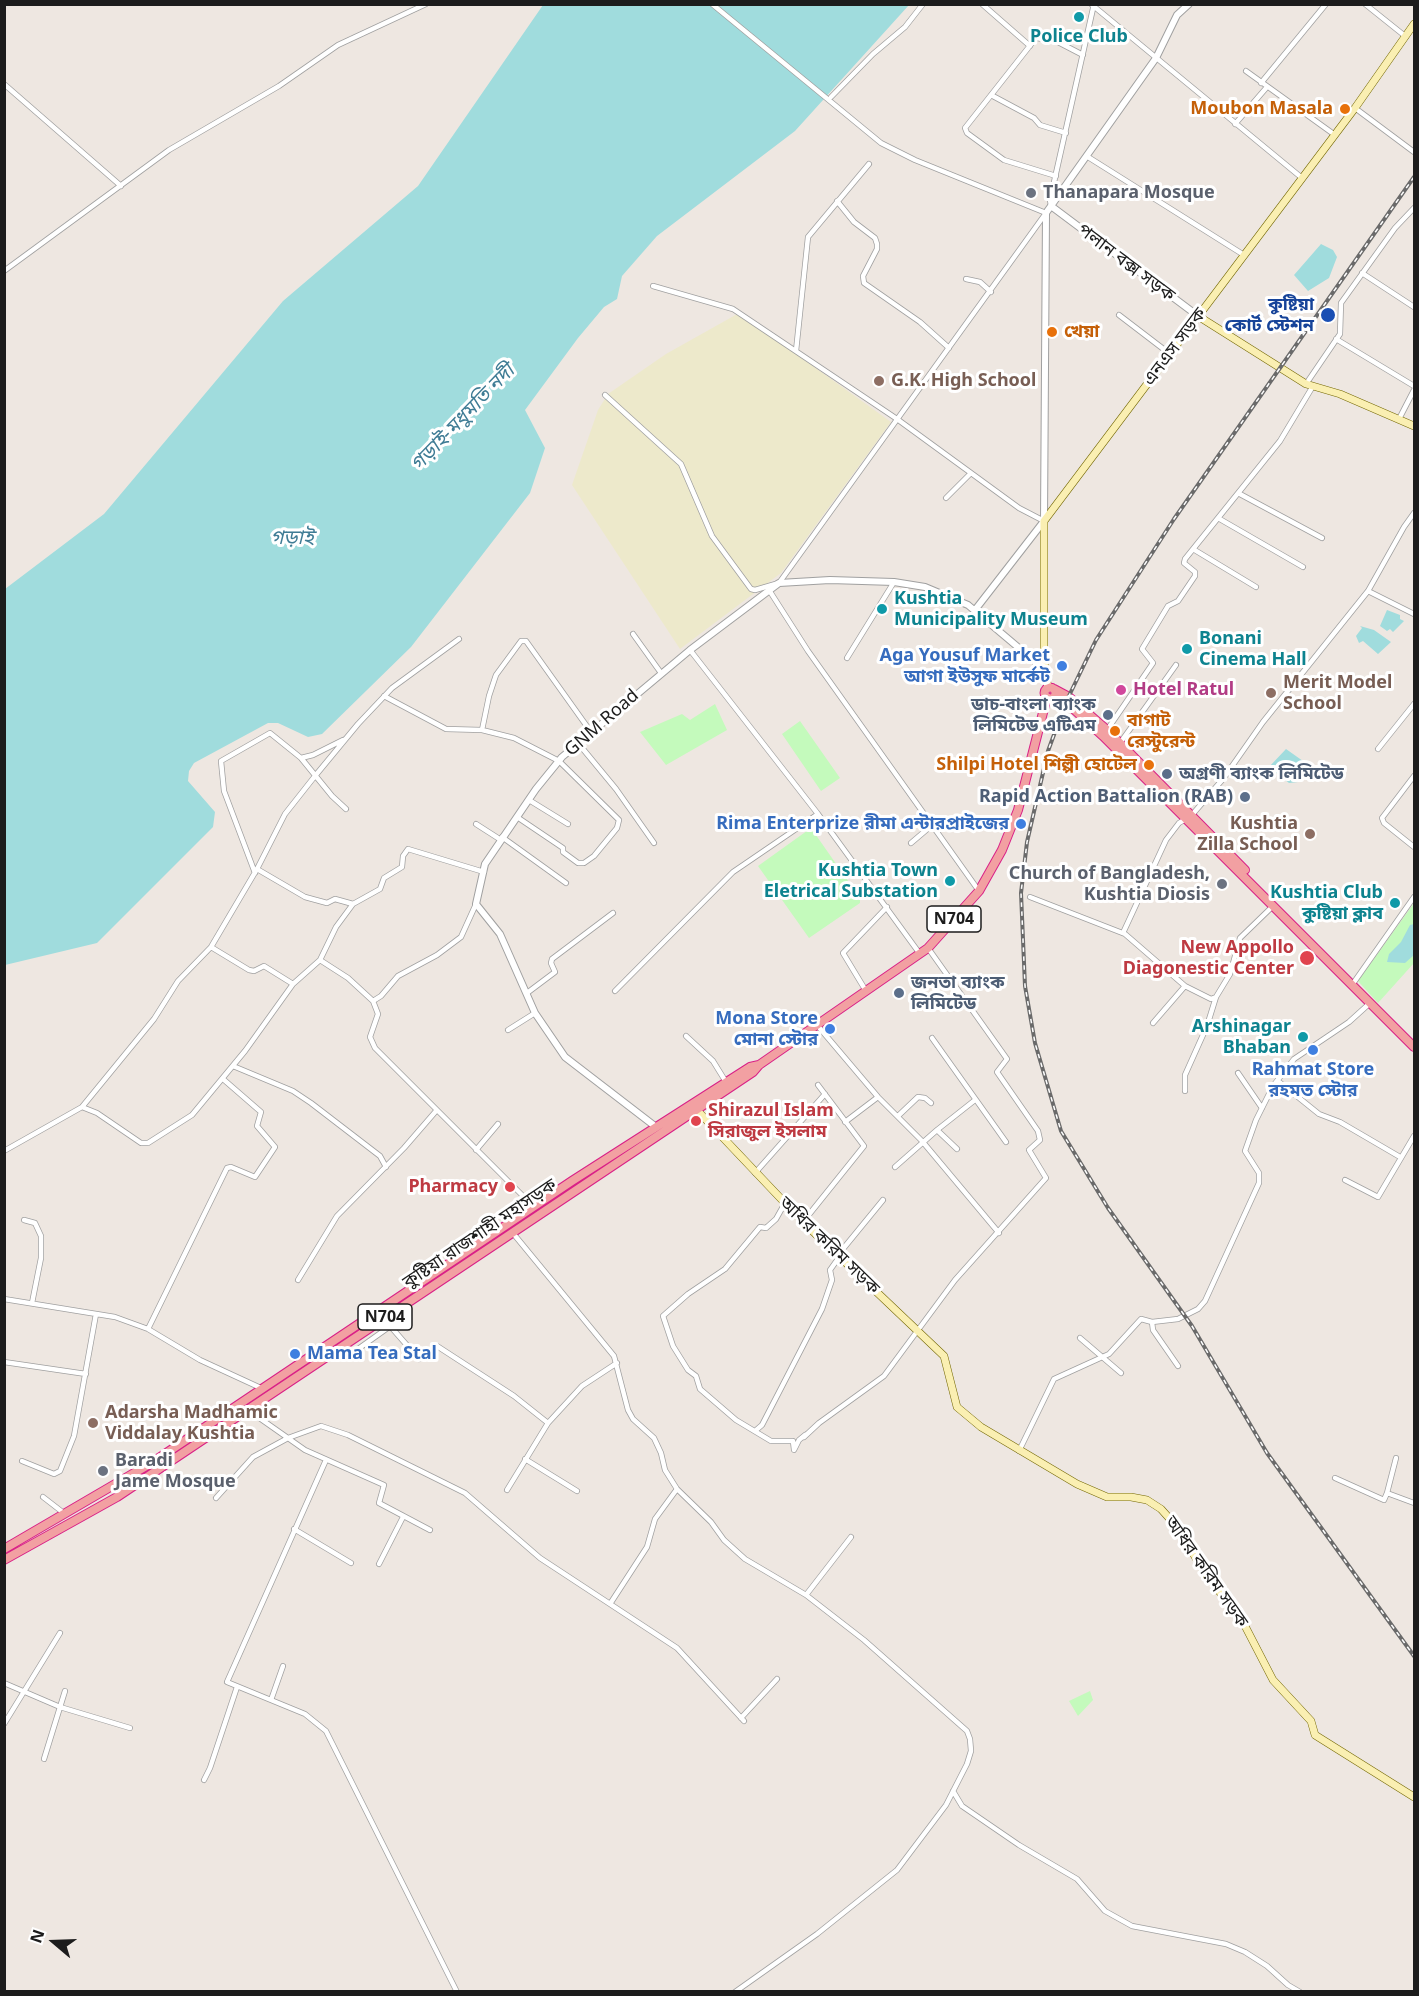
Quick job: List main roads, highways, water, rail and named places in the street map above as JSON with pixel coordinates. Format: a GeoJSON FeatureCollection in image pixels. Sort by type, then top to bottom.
{"type":"FeatureCollection","features":[{"type":"Feature","properties":{"kind":"highway"},"geometry":{"type":"LineString","coordinates":[[1051,693],[1107,730],[1135,764]]}},
{"type":"Feature","properties":{"kind":"highway","name":"কুষ্টিয়া রাজশাহী মহাসড়ক"},"geometry":{"type":"LineString","coordinates":[[4,1549],[77,1509],[221,1422],[248,1410],[311,1362],[526,1217],[694,1107],[753,1072],[759,1065],[817,1024],[920,954],[979,891],[1015,817],[1051,693]]}},
{"type":"Feature","properties":{"kind":"highway"},"geometry":{"type":"LineString","coordinates":[[1093,722],[1273,906],[1309,938]]}},
{"type":"Feature","properties":{"kind":"highway"},"geometry":{"type":"LineString","coordinates":[[1188,818],[1353,983],[1414,1040]]}},
{"type":"Feature","properties":{"kind":"highway"},"geometry":{"type":"LineString","coordinates":[[1353,983],[1414,1047]]}},
{"type":"Feature","properties":{"kind":"highway","name":"কুষ্টিয়া রাজশাহী মহাসড়ক"},"geometry":{"type":"LineString","coordinates":[[4,1560],[81,1519],[221,1422],[263,1389],[384,1318],[411,1295],[512,1232],[534,1207],[656,1127],[694,1107],[726,1082],[750,1067],[759,1065]]}},
{"type":"Feature","properties":{"kind":"highway"},"geometry":{"type":"LineString","coordinates":[[77,1509],[81,1519]]}},
{"type":"Feature","properties":{"kind":"main road","name":"এনএস সড়ক"},"geometry":{"type":"LineString","coordinates":[[1051,693],[1045,670],[1044,521],[1335,135],[1414,24]]}},
{"type":"Feature","properties":{"kind":"main road","name":"পলান বক্স সড়ক"},"geometry":{"type":"LineString","coordinates":[[1198,316],[1310,385],[1340,394],[1414,426]]}},
{"type":"Feature","properties":{"kind":"main road","name":"অধির করিম সড়ক"},"geometry":{"type":"LineString","coordinates":[[694,1107],[803,1222],[944,1356],[957,1407],[981,1428],[1018,1452],[1107,1497],[1139,1499],[1161,1509],[1178,1528],[1203,1570],[1244,1624],[1273,1680],[1311,1721],[1315,1735],[1414,1797]]}},
{"type":"Feature","properties":{"kind":"water","name":"গড়াই"},"geometry":{"type":"Polygon","coordinates":[[[543,5],[909,5],[795,131],[657,236],[622,276],[617,299],[604,307],[578,338],[525,410],[545,448],[530,493],[411,647],[322,734],[308,737],[278,723],[268,723],[194,763],[189,771],[188,781],[215,812],[213,827],[97,943],[5,965],[5,589],[104,514],[283,301],[418,186],[543,5]]]}},
{"type":"Feature","properties":{"kind":"water"},"geometry":{"type":"Polygon","coordinates":[[[1321,244],[1333,250],[1337,257],[1329,278],[1308,291],[1294,275],[1321,244]]]}},
{"type":"Feature","properties":{"kind":"water"},"geometry":{"type":"Polygon","coordinates":[[[1387,610],[1400,615],[1400,619],[1404,621],[1393,632],[1380,626],[1387,610]]]}},
{"type":"Feature","properties":{"kind":"water"},"geometry":{"type":"Polygon","coordinates":[[[1360,626],[1374,630],[1391,642],[1378,654],[1363,641],[1359,643],[1356,636],[1362,628],[1360,626]]]}},
{"type":"Feature","properties":{"kind":"water"},"geometry":{"type":"Polygon","coordinates":[[[1286,749],[1310,766],[1298,782],[1289,783],[1269,767],[1286,749]]]}},
{"type":"Feature","properties":{"kind":"water"},"geometry":{"type":"Polygon","coordinates":[[[1414,924],[1414,955],[1405,963],[1387,962],[1389,954],[1401,942],[1410,925],[1414,924]]]}},
{"type":"Feature","properties":{"kind":"railway"},"geometry":{"type":"LineString","coordinates":[[1414,177],[1174,519],[1096,640],[1066,702],[1048,751],[1027,842],[1021,893],[1025,986],[1035,1043],[1061,1131],[1108,1208],[1192,1326],[1267,1453],[1414,1656]]}},
{"type":"Feature","properties":{"kind":"place","name":"Police Club"},"geometry":{"type":"Point","coordinates":[1079,17]}},
{"type":"Feature","properties":{"kind":"place","name":"Moubon Masala"},"geometry":{"type":"Point","coordinates":[1345,109]}},
{"type":"Feature","properties":{"kind":"place","name":"Thanapara Mosque"},"geometry":{"type":"Point","coordinates":[1031,193]}},
{"type":"Feature","properties":{"kind":"place","name":"কুষ্টিয়া কোর্ট স্টেশন"},"geometry":{"type":"Point","coordinates":[1328,315]}},
{"type":"Feature","properties":{"kind":"place","name":"খেয়া"},"geometry":{"type":"Point","coordinates":[1052,332]}},
{"type":"Feature","properties":{"kind":"place","name":"G.K. High School"},"geometry":{"type":"Point","coordinates":[879,381]}},
{"type":"Feature","properties":{"kind":"place","name":"Kushtia Municipality Museum"},"geometry":{"type":"Point","coordinates":[882,609]}},
{"type":"Feature","properties":{"kind":"place","name":"Bonani Cinema Hall"},"geometry":{"type":"Point","coordinates":[1187,649]}},
{"type":"Feature","properties":{"kind":"place","name":"Aga Yousuf Market আগা ইউসুফ মার্কেট"},"geometry":{"type":"Point","coordinates":[1062,666]}},
{"type":"Feature","properties":{"kind":"place","name":"Hotel Ratul"},"geometry":{"type":"Point","coordinates":[1121,690]}},
{"type":"Feature","properties":{"kind":"place","name":"Merit Model School"},"geometry":{"type":"Point","coordinates":[1271,693]}},
{"type":"Feature","properties":{"kind":"place","name":"ডাচ-বাংলা ব্যাংক লিমিটেড এটিএম"},"geometry":{"type":"Point","coordinates":[1108,715]}},
{"type":"Feature","properties":{"kind":"place","name":"বাগাট রেস্টুরেন্ট"},"geometry":{"type":"Point","coordinates":[1115,731]}},
{"type":"Feature","properties":{"kind":"place","name":"Shilpi Hotel শিল্পী হোটেল"},"geometry":{"type":"Point","coordinates":[1149,765]}},
{"type":"Feature","properties":{"kind":"place","name":"অগ্রণী ব্যাংক লিমিটেড"},"geometry":{"type":"Point","coordinates":[1167,774]}},
{"type":"Feature","properties":{"kind":"place","name":"Rapid Action Battalion (RAB)"},"geometry":{"type":"Point","coordinates":[1245,797]}},
{"type":"Feature","properties":{"kind":"place","name":"Rima Enterprize রীমা এন্টারপ্রাইজের"},"geometry":{"type":"Point","coordinates":[1021,824]}},
{"type":"Feature","properties":{"kind":"place","name":"Kushtia Zilla School"},"geometry":{"type":"Point","coordinates":[1310,834]}},
{"type":"Feature","properties":{"kind":"place","name":"Kushtia Town Eletrical Substation"},"geometry":{"type":"Point","coordinates":[950,881]}},
{"type":"Feature","properties":{"kind":"place","name":"Church of Bangladesh, Kushtia Diosis"},"geometry":{"type":"Point","coordinates":[1222,884]}},
{"type":"Feature","properties":{"kind":"place","name":"Kushtia Club কুষ্টিয়া ক্লাব"},"geometry":{"type":"Point","coordinates":[1395,903]}},
{"type":"Feature","properties":{"kind":"place","name":"New Appollo Diagonestic Center"},"geometry":{"type":"Point","coordinates":[1307,958]}},
{"type":"Feature","properties":{"kind":"place","name":"জনতা ব্যাংক লিমিটেড"},"geometry":{"type":"Point","coordinates":[899,993]}},
{"type":"Feature","properties":{"kind":"place","name":"Mona Store মোনা স্টোর"},"geometry":{"type":"Point","coordinates":[830,1029]}},
{"type":"Feature","properties":{"kind":"place","name":"Arshinagar Bhaban"},"geometry":{"type":"Point","coordinates":[1303,1037]}},
{"type":"Feature","properties":{"kind":"place","name":"Rahmat Store রহমত স্টোর"},"geometry":{"type":"Point","coordinates":[1313,1050]}},
{"type":"Feature","properties":{"kind":"place","name":"Shirazul Islam সিরাজুল ইসলাম"},"geometry":{"type":"Point","coordinates":[696,1121]}},
{"type":"Feature","properties":{"kind":"place","name":"Pharmacy"},"geometry":{"type":"Point","coordinates":[510,1187]}},
{"type":"Feature","properties":{"kind":"place","name":"Mama Tea Stal"},"geometry":{"type":"Point","coordinates":[295,1354]}},
{"type":"Feature","properties":{"kind":"place","name":"Adarsha Madhamic Viddalay Kushtia"},"geometry":{"type":"Point","coordinates":[93,1423]}},
{"type":"Feature","properties":{"kind":"place","name":"Baradi Jame Mosque"},"geometry":{"type":"Point","coordinates":[103,1471]}},
{"type":"Feature","properties":{"kind":"water label","name":"গড়াই-মধুমতি নদী"},"geometry":{"type":"Point","coordinates":[463,418]}}]}
